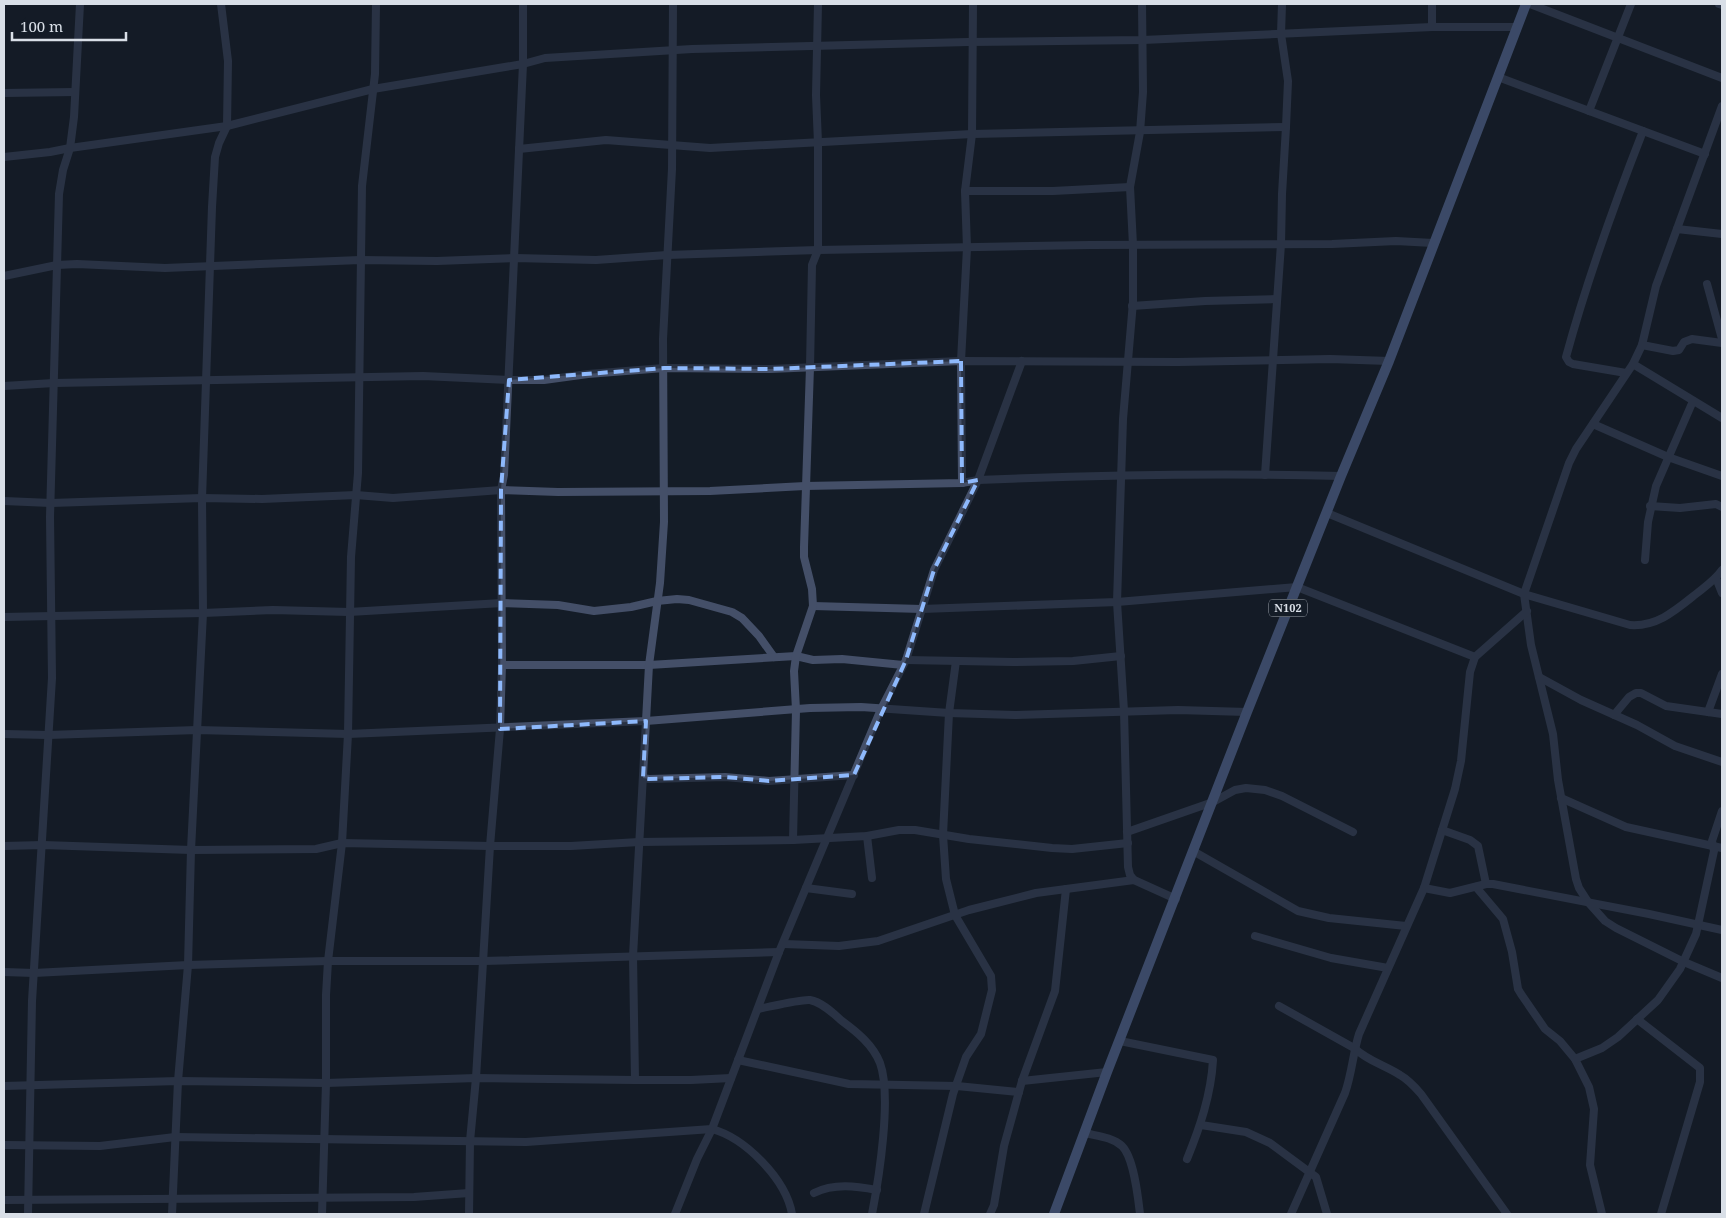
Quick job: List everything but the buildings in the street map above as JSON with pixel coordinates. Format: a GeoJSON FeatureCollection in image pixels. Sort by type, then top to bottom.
{"type":"FeatureCollection","features":[{"type":"Feature","properties":{"kind":"main road","name":"N102"},"geometry":{"type":"LineString","coordinates":[[1054,1214],[1297,587],[1389,361],[1526,4]]}},
{"type":"Feature","properties":{"kind":"street"},"geometry":{"type":"LineString","coordinates":[[28,1214],[34,973],[52,678],[50,503],[59,194],[63,170],[70,148],[80,4]]}},
{"type":"Feature","properties":{"kind":"street"},"geometry":{"type":"LineString","coordinates":[[172,1214],[178,1081],[188,965],[191,850],[203,613],[202,498],[210,266],[216,157],[219,143],[228,126],[228,61],[221,4]]}},
{"type":"Feature","properties":{"kind":"street"},"geometry":{"type":"LineString","coordinates":[[322,1214],[326,1083],[326,995],[328,961],[342,843],[348,734],[349,612],[356,495],[362,186],[375,74],[376,4]]}},
{"type":"Feature","properties":{"kind":"street"},"geometry":{"type":"LineString","coordinates":[[469,1214],[470,1141],[500,729],[502,665],[501,490],[504,475],[510,380],[523,64],[523,4]]}},
{"type":"Feature","properties":{"kind":"street"},"geometry":{"type":"LineString","coordinates":[[636,1080],[634,956],[649,665],[664,522],[664,368],[667,256],[673,146],[673,4]]}},
{"type":"Feature","properties":{"kind":"street"},"geometry":{"type":"LineString","coordinates":[[793,840],[796,710],[794,671],[796,656],[813,606],[812,589],[804,557],[812,265],[818,250],[816,46],[818,4]]}},
{"type":"Feature","properties":{"kind":"street"},"geometry":{"type":"LineString","coordinates":[[962,483],[961,361],[967,248],[965,191],[972,134],[973,4]]}},
{"type":"Feature","properties":{"kind":"street"},"geometry":{"type":"LineString","coordinates":[[1142,4],[1143,92],[1140,132],[1130,187],[1133,244],[1132,306],[1123,419],[1117,602],[1124,711],[1128,867],[1130,875],[1134,880],[1176,899]]}},
{"type":"Feature","properties":{"kind":"street"},"geometry":{"type":"LineString","coordinates":[[1265,475],[1281,244],[1288,81],[1281,34],[1282,4]]}},
{"type":"Feature","properties":{"kind":"street"},"geometry":{"type":"LineString","coordinates":[[1432,4],[1432,27]]}},
{"type":"Feature","properties":{"kind":"street"},"geometry":{"type":"LineString","coordinates":[[1530,4],[1722,78]]}},
{"type":"Feature","properties":{"kind":"street"},"geometry":{"type":"LineString","coordinates":[[1589,111],[1631,4]]}},
{"type":"Feature","properties":{"kind":"street"},"geometry":{"type":"LineString","coordinates":[[4,157],[228,126],[373,88],[523,64],[545,58],[650,51],[973,42],[1143,40],[1432,27],[1517,27]]}},
{"type":"Feature","properties":{"kind":"street"},"geometry":{"type":"LineString","coordinates":[[1498,77],[1705,154]]}},
{"type":"Feature","properties":{"kind":"street"},"geometry":{"type":"LineString","coordinates":[[4,93],[75,92]]}},
{"type":"Feature","properties":{"kind":"street"},"geometry":{"type":"LineString","coordinates":[[1722,106],[1656,286],[1642,344],[1634,364],[1626,373],[1576,449],[1569,464],[1524,594],[1531,645],[1553,734],[1561,798],[1579,888],[1601,918],[1616,928],[1684,962],[1722,978]]}},
{"type":"Feature","properties":{"kind":"street"},"geometry":{"type":"LineString","coordinates":[[520,149],[606,140],[710,148],[972,134],[1286,128]]}},
{"type":"Feature","properties":{"kind":"street"},"geometry":{"type":"LineString","coordinates":[[1626,373],[1573,364],[1566,357],[1582,297],[1643,131]]}},
{"type":"Feature","properties":{"kind":"street"},"geometry":{"type":"LineString","coordinates":[[965,191],[1053,191],[1130,187]]}},
{"type":"Feature","properties":{"kind":"street"},"geometry":{"type":"LineString","coordinates":[[1677,229],[1722,234]]}},
{"type":"Feature","properties":{"kind":"street"},"geometry":{"type":"LineString","coordinates":[[4,276],[58,265],[77,264],[165,268],[360,260],[437,261],[515,258],[596,260],[818,250],[1133,244],[1332,244],[1396,241],[1433,243]]}},
{"type":"Feature","properties":{"kind":"street"},"geometry":{"type":"LineString","coordinates":[[1707,284],[1722,339]]}},
{"type":"Feature","properties":{"kind":"street"},"geometry":{"type":"LineString","coordinates":[[1132,306],[1277,299]]}},
{"type":"Feature","properties":{"kind":"street"},"geometry":{"type":"LineString","coordinates":[[1713,304],[1722,301]]}},
{"type":"Feature","properties":{"kind":"street"},"geometry":{"type":"LineString","coordinates":[[1642,344],[1673,351],[1678,350],[1684,342],[1692,339],[1722,343]]}},
{"type":"Feature","properties":{"kind":"street"},"geometry":{"type":"LineString","coordinates":[[4,386],[206,379],[423,376],[544,380],[588,374],[664,368],[770,369],[961,361],[1128,362],[1330,359],[1389,361]]}},
{"type":"Feature","properties":{"kind":"street"},"geometry":{"type":"LineString","coordinates":[[675,1214],[712,1129],[779,952],[882,709],[904,662],[934,570],[978,480],[1022,361]]}},
{"type":"Feature","properties":{"kind":"street"},"geometry":{"type":"LineString","coordinates":[[1634,364],[1722,418]]}},
{"type":"Feature","properties":{"kind":"street"},"geometry":{"type":"LineString","coordinates":[[1645,560],[1650,506],[1656,486],[1693,400]]}},
{"type":"Feature","properties":{"kind":"street"},"geometry":{"type":"LineString","coordinates":[[1593,424],[1668,457],[1722,476]]}},
{"type":"Feature","properties":{"kind":"street"},"geometry":{"type":"LineString","coordinates":[[4,501],[50,503],[202,498],[262,499],[356,495],[393,498],[501,490],[663,492],[754,490],[806,486],[962,483],[978,480],[1122,475],[1341,476]]}},
{"type":"Feature","properties":{"kind":"street"},"geometry":{"type":"LineString","coordinates":[[1650,506],[1680,508],[1716,504],[1722,507]]}},
{"type":"Feature","properties":{"kind":"street"},"geometry":{"type":"LineString","coordinates":[[1327,512],[1524,594],[1630,625],[1637,626],[1655,622],[1668,616],[1716,578],[1722,570]]}},
{"type":"Feature","properties":{"kind":"street"},"geometry":{"type":"LineString","coordinates":[[1716,578],[1722,593]]}},
{"type":"Feature","properties":{"kind":"street"},"geometry":{"type":"LineString","coordinates":[[813,606],[922,609],[1117,602],[1297,587],[1476,657]]}},
{"type":"Feature","properties":{"kind":"street"},"geometry":{"type":"LineString","coordinates":[[4,616],[273,610],[349,612],[502,603],[558,604],[594,611],[632,607],[657,600],[689,600],[732,612],[742,618],[759,636],[774,657]]}},
{"type":"Feature","properties":{"kind":"street"},"geometry":{"type":"LineString","coordinates":[[1291,1214],[1345,1093],[1350,1077],[1354,1048],[1359,1034],[1424,888],[1455,789],[1461,761],[1470,672],[1476,657],[1527,611]]}},
{"type":"Feature","properties":{"kind":"street"},"geometry":{"type":"LineString","coordinates":[[502,665],[649,665],[796,656],[813,660],[842,659],[904,662],[1073,661],[1121,656]]}},
{"type":"Feature","properties":{"kind":"street"},"geometry":{"type":"LineString","coordinates":[[924,1214],[950,1104],[966,1057],[981,1034],[993,982],[955,915],[947,888],[942,834],[949,713],[956,661]]}},
{"type":"Feature","properties":{"kind":"street"},"geometry":{"type":"LineString","coordinates":[[1708,712],[1722,674]]}},
{"type":"Feature","properties":{"kind":"street"},"geometry":{"type":"LineString","coordinates":[[1539,677],[1580,700],[1637,725],[1675,746],[1722,762]]}},
{"type":"Feature","properties":{"kind":"street"},"geometry":{"type":"LineString","coordinates":[[1614,715],[1629,697],[1636,693],[1666,706],[1722,714]]}},
{"type":"Feature","properties":{"kind":"street"},"geometry":{"type":"LineString","coordinates":[[4,734],[48,735],[197,730],[348,734],[500,729],[844,707],[949,713],[1015,714],[1178,710],[1248,712]]}},
{"type":"Feature","properties":{"kind":"street"},"geometry":{"type":"LineString","coordinates":[[643,778],[725,777],[768,781],[854,775]]}},
{"type":"Feature","properties":{"kind":"street"},"geometry":{"type":"LineString","coordinates":[[1128,832],[1213,802],[1236,790],[1246,788],[1265,790],[1282,796],[1353,832]]}},
{"type":"Feature","properties":{"kind":"street"},"geometry":{"type":"LineString","coordinates":[[1561,798],[1626,827],[1722,848]]}},
{"type":"Feature","properties":{"kind":"street"},"geometry":{"type":"LineString","coordinates":[[1574,1059],[1609,1045],[1658,1000],[1684,962],[1696,934],[1714,851],[1712,841],[1722,811]]}},
{"type":"Feature","properties":{"kind":"street"},"geometry":{"type":"LineString","coordinates":[[4,846],[43,845],[191,850],[316,848],[342,843],[571,846],[640,842],[793,840],[867,836],[899,830],[915,830],[969,839],[1062,848],[1128,843]]}},
{"type":"Feature","properties":{"kind":"street"},"geometry":{"type":"LineString","coordinates":[[1442,830],[1470,840],[1478,846],[1486,884]]}},
{"type":"Feature","properties":{"kind":"street"},"geometry":{"type":"LineString","coordinates":[[867,836],[872,878]]}},
{"type":"Feature","properties":{"kind":"street"},"geometry":{"type":"LineString","coordinates":[[1193,852],[1298,911],[1329,918],[1406,926]]}},
{"type":"Feature","properties":{"kind":"street"},"geometry":{"type":"LineString","coordinates":[[784,944],[840,946],[878,941],[955,915],[1036,893],[1134,880]]}},
{"type":"Feature","properties":{"kind":"street"},"geometry":{"type":"LineString","coordinates":[[1424,888],[1450,893],[1486,884],[1588,902],[1722,930]]}},
{"type":"Feature","properties":{"kind":"street"},"geometry":{"type":"LineString","coordinates":[[1476,887],[1503,918],[1512,952],[1518,989],[1545,1029],[1560,1041],[1574,1059],[1589,1087],[1594,1109],[1590,1165],[1602,1214]]}},
{"type":"Feature","properties":{"kind":"street"},"geometry":{"type":"LineString","coordinates":[[806,888],[852,894]]}},
{"type":"Feature","properties":{"kind":"street"},"geometry":{"type":"LineString","coordinates":[[990,1214],[994,1205],[1004,1146],[1022,1081],[1055,991],[1066,889]]}},
{"type":"Feature","properties":{"kind":"street"},"geometry":{"type":"LineString","coordinates":[[1255,936],[1332,958],[1388,968]]}},
{"type":"Feature","properties":{"kind":"street"},"geometry":{"type":"LineString","coordinates":[[4,972],[34,973],[188,965],[328,961],[484,961],[779,952]]}},
{"type":"Feature","properties":{"kind":"street"},"geometry":{"type":"LineString","coordinates":[[758,1009],[811,1000],[826,1008],[859,1034],[880,1063],[884,1083],[883,1129],[877,1190],[872,1214]]}},
{"type":"Feature","properties":{"kind":"street"},"geometry":{"type":"LineString","coordinates":[[1280,1006],[1354,1048],[1364,1057],[1401,1075],[1410,1082],[1421,1094],[1507,1214]]}},
{"type":"Feature","properties":{"kind":"street"},"geometry":{"type":"LineString","coordinates":[[1637,1019],[1700,1068],[1701,1072],[1700,1082],[1661,1214]]}},
{"type":"Feature","properties":{"kind":"street"},"geometry":{"type":"LineString","coordinates":[[1120,1041],[1213,1060],[1201,1125],[1187,1159]]}},
{"type":"Feature","properties":{"kind":"street"},"geometry":{"type":"LineString","coordinates":[[738,1060],[849,1084],[884,1083],[957,1086],[1019,1092]]}},
{"type":"Feature","properties":{"kind":"street"},"geometry":{"type":"LineString","coordinates":[[1022,1081],[1108,1072]]}},
{"type":"Feature","properties":{"kind":"street"},"geometry":{"type":"LineString","coordinates":[[4,1086],[178,1081],[326,1083],[476,1078],[691,1080],[730,1078]]}},
{"type":"Feature","properties":{"kind":"street"},"geometry":{"type":"LineString","coordinates":[[1201,1125],[1237,1130],[1270,1143],[1316,1177],[1327,1214]]}},
{"type":"Feature","properties":{"kind":"street"},"geometry":{"type":"LineString","coordinates":[[4,1144],[100,1146],[175,1137],[526,1142],[712,1129],[726,1133],[768,1167],[781,1186],[792,1214]]}},
{"type":"Feature","properties":{"kind":"street"},"geometry":{"type":"LineString","coordinates":[[1085,1133],[1110,1139],[1122,1146],[1127,1154],[1136,1180],[1140,1214]]}},
{"type":"Feature","properties":{"kind":"street"},"geometry":{"type":"LineString","coordinates":[[814,1193],[822,1189],[839,1186],[877,1190]]}},
{"type":"Feature","properties":{"kind":"street"},"geometry":{"type":"LineString","coordinates":[[4,1200],[414,1197],[469,1193]]}},
{"type":"Feature","properties":{"kind":"highlighted area"},"geometry":{"type":"Polygon","coordinates":[[[961,361],[962,483],[978,480],[934,570],[906,660],[854,775],[769,781],[725,777],[649,779],[643,778],[646,721],[500,729],[501,490],[509,380],[664,368],[770,369],[961,361]]]}}]}
